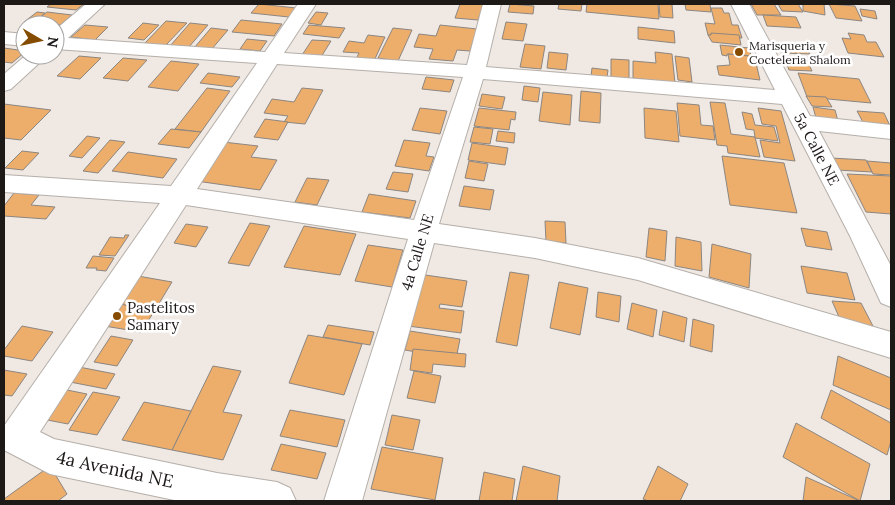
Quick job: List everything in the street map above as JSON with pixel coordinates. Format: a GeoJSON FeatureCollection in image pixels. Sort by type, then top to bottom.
{"type":"FeatureCollection","features":[{"type":"Feature","properties":{"kind":"street"},"geometry":{"type":"LineString","coordinates":[[65,33],[96,4]]}},
{"type":"Feature","properties":{"kind":"street"},"geometry":{"type":"LineString","coordinates":[[179,195],[307,4]]}},
{"type":"Feature","properties":{"kind":"street","name":"4a Calle NE"},"geometry":{"type":"LineString","coordinates":[[343,501],[424,230],[476,72],[492,4]]}},
{"type":"Feature","properties":{"kind":"street","name":"5a Calle NE"},"geometry":{"type":"LineString","coordinates":[[740,4],[802,122],[879,244],[891,294]]}},
{"type":"Feature","properties":{"kind":"street"},"geometry":{"type":"LineString","coordinates":[[65,43],[270,59],[476,72],[790,98]]}},
{"type":"Feature","properties":{"kind":"street"},"geometry":{"type":"LineString","coordinates":[[4,85],[27,65]]}},
{"type":"Feature","properties":{"kind":"street"},"geometry":{"type":"LineString","coordinates":[[802,122],[891,132]]}},
{"type":"Feature","properties":{"kind":"street"},"geometry":{"type":"LineString","coordinates":[[4,183],[179,195],[535,248],[638,269],[891,345]]}},
{"type":"Feature","properties":{"kind":"street","name":"4a Avenida NE"},"geometry":{"type":"LineString","coordinates":[[179,195],[16,438],[50,456],[218,491],[277,501]]}},
{"type":"Feature","properties":{"kind":"building"},"geometry":{"type":"Polygon","coordinates":[[[51,4],[84,4],[76,10],[47,7],[51,4]]]}},
{"type":"Feature","properties":{"kind":"building"},"geometry":{"type":"Polygon","coordinates":[[[259,4],[296,8],[289,17],[251,13],[259,4]]]}},
{"type":"Feature","properties":{"kind":"building"},"geometry":{"type":"Polygon","coordinates":[[[460,4],[484,4],[478,20],[455,18],[460,4]]]}},
{"type":"Feature","properties":{"kind":"building"},"geometry":{"type":"Polygon","coordinates":[[[510,4],[534,6],[533,14],[508,12],[510,4]]]}},
{"type":"Feature","properties":{"kind":"building"},"geometry":{"type":"Polygon","coordinates":[[[559,4],[582,4],[581,11],[558,9],[559,4]]]}},
{"type":"Feature","properties":{"kind":"building"},"geometry":{"type":"Polygon","coordinates":[[[587,4],[658,4],[659,19],[586,12],[587,4]]]}},
{"type":"Feature","properties":{"kind":"building"},"geometry":{"type":"Polygon","coordinates":[[[659,4],[672,4],[673,18],[660,17],[659,4]]]}},
{"type":"Feature","properties":{"kind":"building"},"geometry":{"type":"Polygon","coordinates":[[[685,4],[710,4],[711,12],[686,10],[685,4]]]}},
{"type":"Feature","properties":{"kind":"building"},"geometry":{"type":"Polygon","coordinates":[[[751,4],[774,4],[781,15],[757,15],[751,4]]]}},
{"type":"Feature","properties":{"kind":"building"},"geometry":{"type":"Polygon","coordinates":[[[778,4],[798,4],[803,12],[782,11],[778,4]]]}},
{"type":"Feature","properties":{"kind":"building"},"geometry":{"type":"Polygon","coordinates":[[[803,4],[824,4],[825,15],[803,11],[803,4]]]}},
{"type":"Feature","properties":{"kind":"building"},"geometry":{"type":"Polygon","coordinates":[[[829,4],[855,6],[862,21],[836,18],[829,4]]]}},
{"type":"Feature","properties":{"kind":"building"},"geometry":{"type":"Polygon","coordinates":[[[711,8],[722,8],[724,13],[729,13],[732,25],[738,25],[742,38],[708,35],[705,23],[715,24],[711,8]]]}},
{"type":"Feature","properties":{"kind":"building"},"geometry":{"type":"Polygon","coordinates":[[[860,9],[875,11],[877,19],[862,16],[860,9]]]}},
{"type":"Feature","properties":{"kind":"building"},"geometry":{"type":"Polygon","coordinates":[[[37,12],[45,13],[43,15],[33,15],[37,12]]]}},
{"type":"Feature","properties":{"kind":"building"},"geometry":{"type":"Polygon","coordinates":[[[47,12],[72,15],[65,21],[65,15],[43,15],[47,12]]]}},
{"type":"Feature","properties":{"kind":"building"},"geometry":{"type":"Polygon","coordinates":[[[316,12],[328,13],[321,25],[308,23],[316,12]]]}},
{"type":"Feature","properties":{"kind":"building"},"geometry":{"type":"Polygon","coordinates":[[[763,15],[796,17],[801,28],[767,26],[763,15]]]}},
{"type":"Feature","properties":{"kind":"building"},"geometry":{"type":"Polygon","coordinates":[[[241,20],[282,24],[274,36],[232,32],[241,20]]]}},
{"type":"Feature","properties":{"kind":"building"},"geometry":{"type":"Polygon","coordinates":[[[166,21],[187,23],[165,46],[144,44],[166,21]]]}},
{"type":"Feature","properties":{"kind":"building"},"geometry":{"type":"Polygon","coordinates":[[[506,22],[527,24],[523,41],[502,39],[506,22]]]}},
{"type":"Feature","properties":{"kind":"building"},"geometry":{"type":"Polygon","coordinates":[[[143,23],[159,25],[144,40],[128,38],[143,23]]]}},
{"type":"Feature","properties":{"kind":"building"},"geometry":{"type":"Polygon","coordinates":[[[190,23],[208,25],[188,48],[170,46],[190,23]]]}},
{"type":"Feature","properties":{"kind":"building"},"geometry":{"type":"Polygon","coordinates":[[[85,25],[108,27],[95,40],[71,37],[85,25]]]}},
{"type":"Feature","properties":{"kind":"building"},"geometry":{"type":"Polygon","coordinates":[[[309,25],[345,28],[339,38],[303,34],[309,25]]]}},
{"type":"Feature","properties":{"kind":"building"},"geometry":{"type":"Polygon","coordinates":[[[440,25],[477,29],[470,51],[457,50],[453,61],[429,59],[433,49],[414,47],[419,34],[436,36],[440,25]]]}},
{"type":"Feature","properties":{"kind":"building"},"geometry":{"type":"Polygon","coordinates":[[[638,27],[674,31],[675,43],[638,39],[638,27]]]}},
{"type":"Feature","properties":{"kind":"building"},"geometry":{"type":"Polygon","coordinates":[[[211,28],[228,30],[211,50],[194,48],[211,28]]]}},
{"type":"Feature","properties":{"kind":"building"},"geometry":{"type":"Polygon","coordinates":[[[393,28],[412,30],[398,61],[378,58],[393,28]]]}},
{"type":"Feature","properties":{"kind":"building"},"geometry":{"type":"Polygon","coordinates":[[[711,33],[739,35],[741,45],[712,42],[708,35],[711,35],[711,33]]]}},
{"type":"Feature","properties":{"kind":"building"},"geometry":{"type":"Polygon","coordinates":[[[848,33],[864,35],[867,42],[876,42],[884,57],[848,53],[842,38],[851,39],[848,33]]]}},
{"type":"Feature","properties":{"kind":"building"},"geometry":{"type":"Polygon","coordinates":[[[368,35],[385,37],[374,61],[356,59],[359,53],[343,52],[349,41],[364,43],[368,35]]]}},
{"type":"Feature","properties":{"kind":"building"},"geometry":{"type":"Polygon","coordinates":[[[247,39],[267,41],[260,51],[240,49],[247,39]]]}},
{"type":"Feature","properties":{"kind":"building"},"geometry":{"type":"Polygon","coordinates":[[[312,40],[331,41],[321,57],[302,55],[312,40]]]}},
{"type":"Feature","properties":{"kind":"building"},"geometry":{"type":"Polygon","coordinates":[[[525,44],[545,46],[541,69],[520,67],[525,44]]]}},
{"type":"Feature","properties":{"kind":"building"},"geometry":{"type":"Polygon","coordinates":[[[720,45],[749,48],[751,56],[722,55],[720,45]]]}},
{"type":"Feature","properties":{"kind":"building"},"geometry":{"type":"Polygon","coordinates":[[[778,46],[805,47],[810,54],[783,53],[778,46]]]}},
{"type":"Feature","properties":{"kind":"building"},"geometry":{"type":"Polygon","coordinates":[[[4,48],[15,50],[15,60],[12,63],[4,62],[4,48]]]}},
{"type":"Feature","properties":{"kind":"building"},"geometry":{"type":"Polygon","coordinates":[[[549,52],[568,54],[566,70],[547,68],[549,52]]]}},
{"type":"Feature","properties":{"kind":"building"},"geometry":{"type":"Polygon","coordinates":[[[655,52],[672,54],[675,83],[633,78],[633,61],[656,63],[655,52]]]}},
{"type":"Feature","properties":{"kind":"building"},"geometry":{"type":"Polygon","coordinates":[[[728,54],[749,56],[750,63],[756,63],[760,80],[719,75],[717,66],[730,65],[728,54]]]}},
{"type":"Feature","properties":{"kind":"building"},"geometry":{"type":"Polygon","coordinates":[[[79,56],[101,58],[80,79],[57,76],[79,56]]]}},
{"type":"Feature","properties":{"kind":"building"},"geometry":{"type":"Polygon","coordinates":[[[675,56],[689,58],[692,82],[678,80],[675,56]]]}},
{"type":"Feature","properties":{"kind":"building"},"geometry":{"type":"Polygon","coordinates":[[[784,56],[806,58],[812,71],[789,70],[784,56]]]}},
{"type":"Feature","properties":{"kind":"building"},"geometry":{"type":"Polygon","coordinates":[[[123,58],[147,60],[128,81],[103,78],[123,58]]]}},
{"type":"Feature","properties":{"kind":"building"},"geometry":{"type":"Polygon","coordinates":[[[611,59],[629,60],[629,79],[611,78],[611,59]]]}},
{"type":"Feature","properties":{"kind":"building"},"geometry":{"type":"Polygon","coordinates":[[[171,61],[199,64],[178,91],[148,87],[171,61]]]}},
{"type":"Feature","properties":{"kind":"building"},"geometry":{"type":"Polygon","coordinates":[[[592,68],[608,70],[607,77],[591,76],[592,68]]]}},
{"type":"Feature","properties":{"kind":"building"},"geometry":{"type":"Polygon","coordinates":[[[208,73],[240,77],[232,87],[200,83],[208,73]]]}},
{"type":"Feature","properties":{"kind":"building"},"geometry":{"type":"Polygon","coordinates":[[[798,73],[859,79],[871,103],[807,97],[798,73]]]}},
{"type":"Feature","properties":{"kind":"building"},"geometry":{"type":"Polygon","coordinates":[[[426,77],[454,80],[450,92],[422,89],[426,77]]]}},
{"type":"Feature","properties":{"kind":"building"},"geometry":{"type":"Polygon","coordinates":[[[524,86],[540,88],[538,102],[522,100],[524,86]]]}},
{"type":"Feature","properties":{"kind":"building"},"geometry":{"type":"Polygon","coordinates":[[[207,88],[230,91],[201,132],[175,129],[207,88]]]}},
{"type":"Feature","properties":{"kind":"building"},"geometry":{"type":"Polygon","coordinates":[[[302,88],[323,90],[305,124],[284,122],[288,116],[264,113],[272,99],[294,102],[302,88]]]}},
{"type":"Feature","properties":{"kind":"building"},"geometry":{"type":"Polygon","coordinates":[[[581,91],[601,93],[600,123],[579,121],[581,91]]]}},
{"type":"Feature","properties":{"kind":"building"},"geometry":{"type":"Polygon","coordinates":[[[543,92],[572,95],[570,125],[539,121],[543,92]]]}},
{"type":"Feature","properties":{"kind":"building"},"geometry":{"type":"Polygon","coordinates":[[[482,94],[505,97],[502,109],[479,106],[482,94]]]}},
{"type":"Feature","properties":{"kind":"building"},"geometry":{"type":"Polygon","coordinates":[[[806,96],[826,97],[832,107],[812,106],[806,96]]]}},
{"type":"Feature","properties":{"kind":"building"},"geometry":{"type":"Polygon","coordinates":[[[710,102],[725,103],[731,134],[755,137],[760,157],[728,153],[727,146],[717,145],[710,102]]]}},
{"type":"Feature","properties":{"kind":"building"},"geometry":{"type":"Polygon","coordinates":[[[677,103],[699,105],[701,125],[713,126],[715,140],[680,136],[677,103]]]}},
{"type":"Feature","properties":{"kind":"building"},"geometry":{"type":"Polygon","coordinates":[[[4,104],[51,110],[21,140],[4,138],[4,104]]]}},
{"type":"Feature","properties":{"kind":"building"},"geometry":{"type":"Polygon","coordinates":[[[813,107],[835,110],[838,121],[816,118],[813,107]]]}},
{"type":"Feature","properties":{"kind":"building"},"geometry":{"type":"Polygon","coordinates":[[[420,108],[447,111],[440,134],[412,130],[420,108]]]}},
{"type":"Feature","properties":{"kind":"building"},"geometry":{"type":"Polygon","coordinates":[[[479,108],[516,112],[515,120],[511,119],[509,130],[474,126],[479,108]]]}},
{"type":"Feature","properties":{"kind":"building"},"geometry":{"type":"Polygon","coordinates":[[[644,108],[676,111],[679,142],[645,138],[644,108]]]}},
{"type":"Feature","properties":{"kind":"building"},"geometry":{"type":"Polygon","coordinates":[[[758,108],[781,111],[795,161],[764,157],[760,140],[780,143],[776,126],[762,124],[758,108]]]}},
{"type":"Feature","properties":{"kind":"building"},"geometry":{"type":"Polygon","coordinates":[[[857,111],[884,113],[891,128],[865,126],[857,111]]]}},
{"type":"Feature","properties":{"kind":"building"},"geometry":{"type":"Polygon","coordinates":[[[742,112],[752,114],[755,125],[774,127],[778,141],[755,138],[754,130],[746,129],[742,112]]]}},
{"type":"Feature","properties":{"kind":"building"},"geometry":{"type":"Polygon","coordinates":[[[265,119],[288,122],[278,140],[254,137],[265,119]]]}},
{"type":"Feature","properties":{"kind":"building"},"geometry":{"type":"Polygon","coordinates":[[[474,127],[493,129],[490,144],[470,142],[474,127]]]}},
{"type":"Feature","properties":{"kind":"building"},"geometry":{"type":"Polygon","coordinates":[[[171,129],[201,132],[189,148],[158,144],[171,129]]]}},
{"type":"Feature","properties":{"kind":"building"},"geometry":{"type":"Polygon","coordinates":[[[498,131],[515,133],[514,143],[496,141],[498,131]]]}},
{"type":"Feature","properties":{"kind":"building"},"geometry":{"type":"Polygon","coordinates":[[[87,136],[100,138],[82,158],[69,156],[87,136]]]}},
{"type":"Feature","properties":{"kind":"building"},"geometry":{"type":"Polygon","coordinates":[[[110,140],[125,142],[98,173],[83,171],[110,140]]]}},
{"type":"Feature","properties":{"kind":"building"},"geometry":{"type":"Polygon","coordinates":[[[404,140],[430,143],[426,156],[434,157],[429,171],[395,166],[404,140]]]}},
{"type":"Feature","properties":{"kind":"building"},"geometry":{"type":"Polygon","coordinates":[[[223,142],[258,146],[251,157],[277,160],[260,190],[196,181],[223,142]]]}},
{"type":"Feature","properties":{"kind":"building"},"geometry":{"type":"Polygon","coordinates":[[[472,143],[508,148],[505,165],[468,160],[472,143]]]}},
{"type":"Feature","properties":{"kind":"building"},"geometry":{"type":"Polygon","coordinates":[[[22,151],[39,153],[23,170],[5,168],[22,151]]]}},
{"type":"Feature","properties":{"kind":"building"},"geometry":{"type":"Polygon","coordinates":[[[128,152],[177,159],[163,178],[112,171],[128,152]]]}},
{"type":"Feature","properties":{"kind":"building"},"geometry":{"type":"Polygon","coordinates":[[[722,156],[784,163],[797,213],[730,205],[722,156]]]}},
{"type":"Feature","properties":{"kind":"building"},"geometry":{"type":"Polygon","coordinates":[[[831,158],[866,160],[872,172],[837,170],[831,158]]]}},
{"type":"Feature","properties":{"kind":"building"},"geometry":{"type":"Polygon","coordinates":[[[469,161],[488,164],[484,181],[465,178],[469,161]]]}},
{"type":"Feature","properties":{"kind":"building"},"geometry":{"type":"Polygon","coordinates":[[[867,161],[891,163],[891,175],[873,174],[867,161]]]}},
{"type":"Feature","properties":{"kind":"building"},"geometry":{"type":"Polygon","coordinates":[[[393,172],[413,174],[408,192],[386,189],[393,172]]]}},
{"type":"Feature","properties":{"kind":"building"},"geometry":{"type":"Polygon","coordinates":[[[847,174],[891,176],[891,214],[866,212],[847,174]]]}},
{"type":"Feature","properties":{"kind":"building"},"geometry":{"type":"Polygon","coordinates":[[[307,178],[329,180],[317,205],[295,202],[307,178]]]}},
{"type":"Feature","properties":{"kind":"building"},"geometry":{"type":"Polygon","coordinates":[[[464,186],[494,190],[490,210],[459,206],[464,186]]]}},
{"type":"Feature","properties":{"kind":"building"},"geometry":{"type":"Polygon","coordinates":[[[14,193],[39,195],[31,205],[55,207],[46,219],[4,216],[4,206],[14,193]]]}},
{"type":"Feature","properties":{"kind":"building"},"geometry":{"type":"Polygon","coordinates":[[[369,194],[416,201],[410,218],[362,212],[369,194]]]}},
{"type":"Feature","properties":{"kind":"building"},"geometry":{"type":"Polygon","coordinates":[[[545,221],[565,222],[566,243],[546,241],[545,221]]]}},
{"type":"Feature","properties":{"kind":"building"},"geometry":{"type":"Polygon","coordinates":[[[250,223],[270,226],[249,266],[228,263],[250,223]]]}},
{"type":"Feature","properties":{"kind":"building"},"geometry":{"type":"Polygon","coordinates":[[[186,224],[208,227],[196,247],[174,243],[186,224]]]}},
{"type":"Feature","properties":{"kind":"building"},"geometry":{"type":"Polygon","coordinates":[[[304,226],[356,234],[340,275],[284,267],[304,226]]]}},
{"type":"Feature","properties":{"kind":"building"},"geometry":{"type":"Polygon","coordinates":[[[649,228],[667,231],[665,261],[646,257],[649,228]]]}},
{"type":"Feature","properties":{"kind":"building"},"geometry":{"type":"Polygon","coordinates":[[[801,228],[827,232],[832,250],[806,246],[801,228]]]}},
{"type":"Feature","properties":{"kind":"building"},"geometry":{"type":"Polygon","coordinates":[[[125,235],[129,235],[115,256],[99,255],[110,237],[124,238],[125,235]]]}},
{"type":"Feature","properties":{"kind":"building"},"geometry":{"type":"Polygon","coordinates":[[[676,237],[701,242],[702,271],[675,266],[676,237]]]}},
{"type":"Feature","properties":{"kind":"building"},"geometry":{"type":"Polygon","coordinates":[[[712,244],[751,254],[749,288],[709,277],[712,244]]]}},
{"type":"Feature","properties":{"kind":"building"},"geometry":{"type":"Polygon","coordinates":[[[368,245],[403,250],[392,287],[355,281],[368,245]]]}},
{"type":"Feature","properties":{"kind":"building"},"geometry":{"type":"Polygon","coordinates":[[[93,256],[114,258],[106,271],[96,270],[97,268],[86,268],[93,256]]]}},
{"type":"Feature","properties":{"kind":"building"},"geometry":{"type":"Polygon","coordinates":[[[801,266],[847,273],[855,300],[807,293],[801,266]]]}},
{"type":"Feature","properties":{"kind":"building"},"geometry":{"type":"Polygon","coordinates":[[[510,272],[529,275],[517,346],[496,342],[510,272]]]}},
{"type":"Feature","properties":{"kind":"building"},"geometry":{"type":"Polygon","coordinates":[[[132,275],[172,282],[155,310],[113,303],[132,275]]]}},
{"type":"Feature","properties":{"kind":"building"},"geometry":{"type":"Polygon","coordinates":[[[425,275],[467,281],[462,307],[440,304],[439,308],[464,311],[461,333],[408,326],[425,275]]]}},
{"type":"Feature","properties":{"kind":"building"},"geometry":{"type":"Polygon","coordinates":[[[559,282],[588,288],[580,335],[550,328],[559,282]]]}},
{"type":"Feature","properties":{"kind":"building"},"geometry":{"type":"Polygon","coordinates":[[[598,292],[621,296],[619,322],[596,317],[598,292]]]}},
{"type":"Feature","properties":{"kind":"building"},"geometry":{"type":"Polygon","coordinates":[[[832,301],[861,303],[874,328],[843,326],[832,301]]]}},
{"type":"Feature","properties":{"kind":"building"},"geometry":{"type":"Polygon","coordinates":[[[113,303],[155,310],[141,332],[98,325],[113,303]]]}},
{"type":"Feature","properties":{"kind":"building"},"geometry":{"type":"Polygon","coordinates":[[[632,303],[657,310],[653,337],[627,329],[632,303]]]}},
{"type":"Feature","properties":{"kind":"building"},"geometry":{"type":"Polygon","coordinates":[[[663,311],[687,318],[684,342],[659,335],[663,311]]]}},
{"type":"Feature","properties":{"kind":"building"},"geometry":{"type":"Polygon","coordinates":[[[693,319],[714,325],[712,352],[690,346],[693,319]]]}},
{"type":"Feature","properties":{"kind":"building"},"geometry":{"type":"Polygon","coordinates":[[[328,325],[374,332],[370,345],[323,337],[328,325]]]}},
{"type":"Feature","properties":{"kind":"building"},"geometry":{"type":"Polygon","coordinates":[[[22,326],[53,332],[32,361],[4,356],[4,350],[22,326]]]}},
{"type":"Feature","properties":{"kind":"building"},"geometry":{"type":"Polygon","coordinates":[[[410,331],[460,339],[456,359],[405,350],[410,331]]]}},
{"type":"Feature","properties":{"kind":"building"},"geometry":{"type":"Polygon","coordinates":[[[308,335],[362,344],[344,395],[289,383],[308,335]]]}},
{"type":"Feature","properties":{"kind":"building"},"geometry":{"type":"Polygon","coordinates":[[[111,336],[133,340],[117,366],[94,362],[111,336]]]}},
{"type":"Feature","properties":{"kind":"building"},"geometry":{"type":"Polygon","coordinates":[[[413,349],[466,354],[465,367],[433,364],[432,373],[410,370],[413,349]]]}},
{"type":"Feature","properties":{"kind":"building"},"geometry":{"type":"Polygon","coordinates":[[[838,356],[891,378],[891,410],[833,385],[838,356]]]}},
{"type":"Feature","properties":{"kind":"building"},"geometry":{"type":"Polygon","coordinates":[[[213,366],[241,371],[223,412],[242,415],[223,460],[172,450],[213,366]]]}},
{"type":"Feature","properties":{"kind":"building"},"geometry":{"type":"Polygon","coordinates":[[[79,367],[115,374],[106,389],[70,382],[79,367]]]}},
{"type":"Feature","properties":{"kind":"building"},"geometry":{"type":"Polygon","coordinates":[[[4,370],[27,374],[12,396],[4,395],[4,370]]]}},
{"type":"Feature","properties":{"kind":"building"},"geometry":{"type":"Polygon","coordinates":[[[414,371],[441,376],[435,403],[407,398],[414,371]]]}},
{"type":"Feature","properties":{"kind":"building"},"geometry":{"type":"Polygon","coordinates":[[[62,389],[87,394],[68,424],[42,419],[62,389]]]}},
{"type":"Feature","properties":{"kind":"building"},"geometry":{"type":"Polygon","coordinates":[[[831,390],[891,423],[891,441],[887,455],[821,418],[831,390]]]}},
{"type":"Feature","properties":{"kind":"building"},"geometry":{"type":"Polygon","coordinates":[[[93,392],[120,397],[97,435],[69,430],[93,392]]]}},
{"type":"Feature","properties":{"kind":"building"},"geometry":{"type":"Polygon","coordinates":[[[144,402],[191,411],[172,450],[122,440],[144,402]]]}},
{"type":"Feature","properties":{"kind":"building"},"geometry":{"type":"Polygon","coordinates":[[[290,410],[345,420],[337,447],[280,436],[290,410]]]}},
{"type":"Feature","properties":{"kind":"building"},"geometry":{"type":"Polygon","coordinates":[[[392,415],[420,420],[413,450],[385,445],[392,415]]]}},
{"type":"Feature","properties":{"kind":"building"},"geometry":{"type":"Polygon","coordinates":[[[796,423],[870,464],[860,501],[783,457],[796,423]]]}},
{"type":"Feature","properties":{"kind":"building"},"geometry":{"type":"Polygon","coordinates":[[[281,444],[326,453],[317,479],[271,470],[281,444]]]}},
{"type":"Feature","properties":{"kind":"building"},"geometry":{"type":"Polygon","coordinates":[[[382,447],[443,458],[435,500],[371,489],[382,447]]]}},
{"type":"Feature","properties":{"kind":"building"},"geometry":{"type":"Polygon","coordinates":[[[50,466],[67,494],[58,501],[6,501],[4,499],[50,466]]]}},
{"type":"Feature","properties":{"kind":"building"},"geometry":{"type":"Polygon","coordinates":[[[523,466],[560,476],[557,501],[516,501],[523,466]]]}},
{"type":"Feature","properties":{"kind":"building"},"geometry":{"type":"Polygon","coordinates":[[[658,466],[688,484],[680,501],[648,501],[643,499],[658,466]]]}},
{"type":"Feature","properties":{"kind":"building"},"geometry":{"type":"Polygon","coordinates":[[[484,472],[515,479],[512,501],[479,501],[484,472]]]}},
{"type":"Feature","properties":{"kind":"building"},"geometry":{"type":"Polygon","coordinates":[[[806,477],[860,501],[803,501],[806,477]]]}},
{"type":"Feature","properties":{"kind":"place","name":"Marisqueria y Cocteleria Shalom"},"geometry":{"type":"Point","coordinates":[739,52]}},
{"type":"Feature","properties":{"kind":"place","name":"Pastelitos Samary"},"geometry":{"type":"Point","coordinates":[117,316]}}]}
